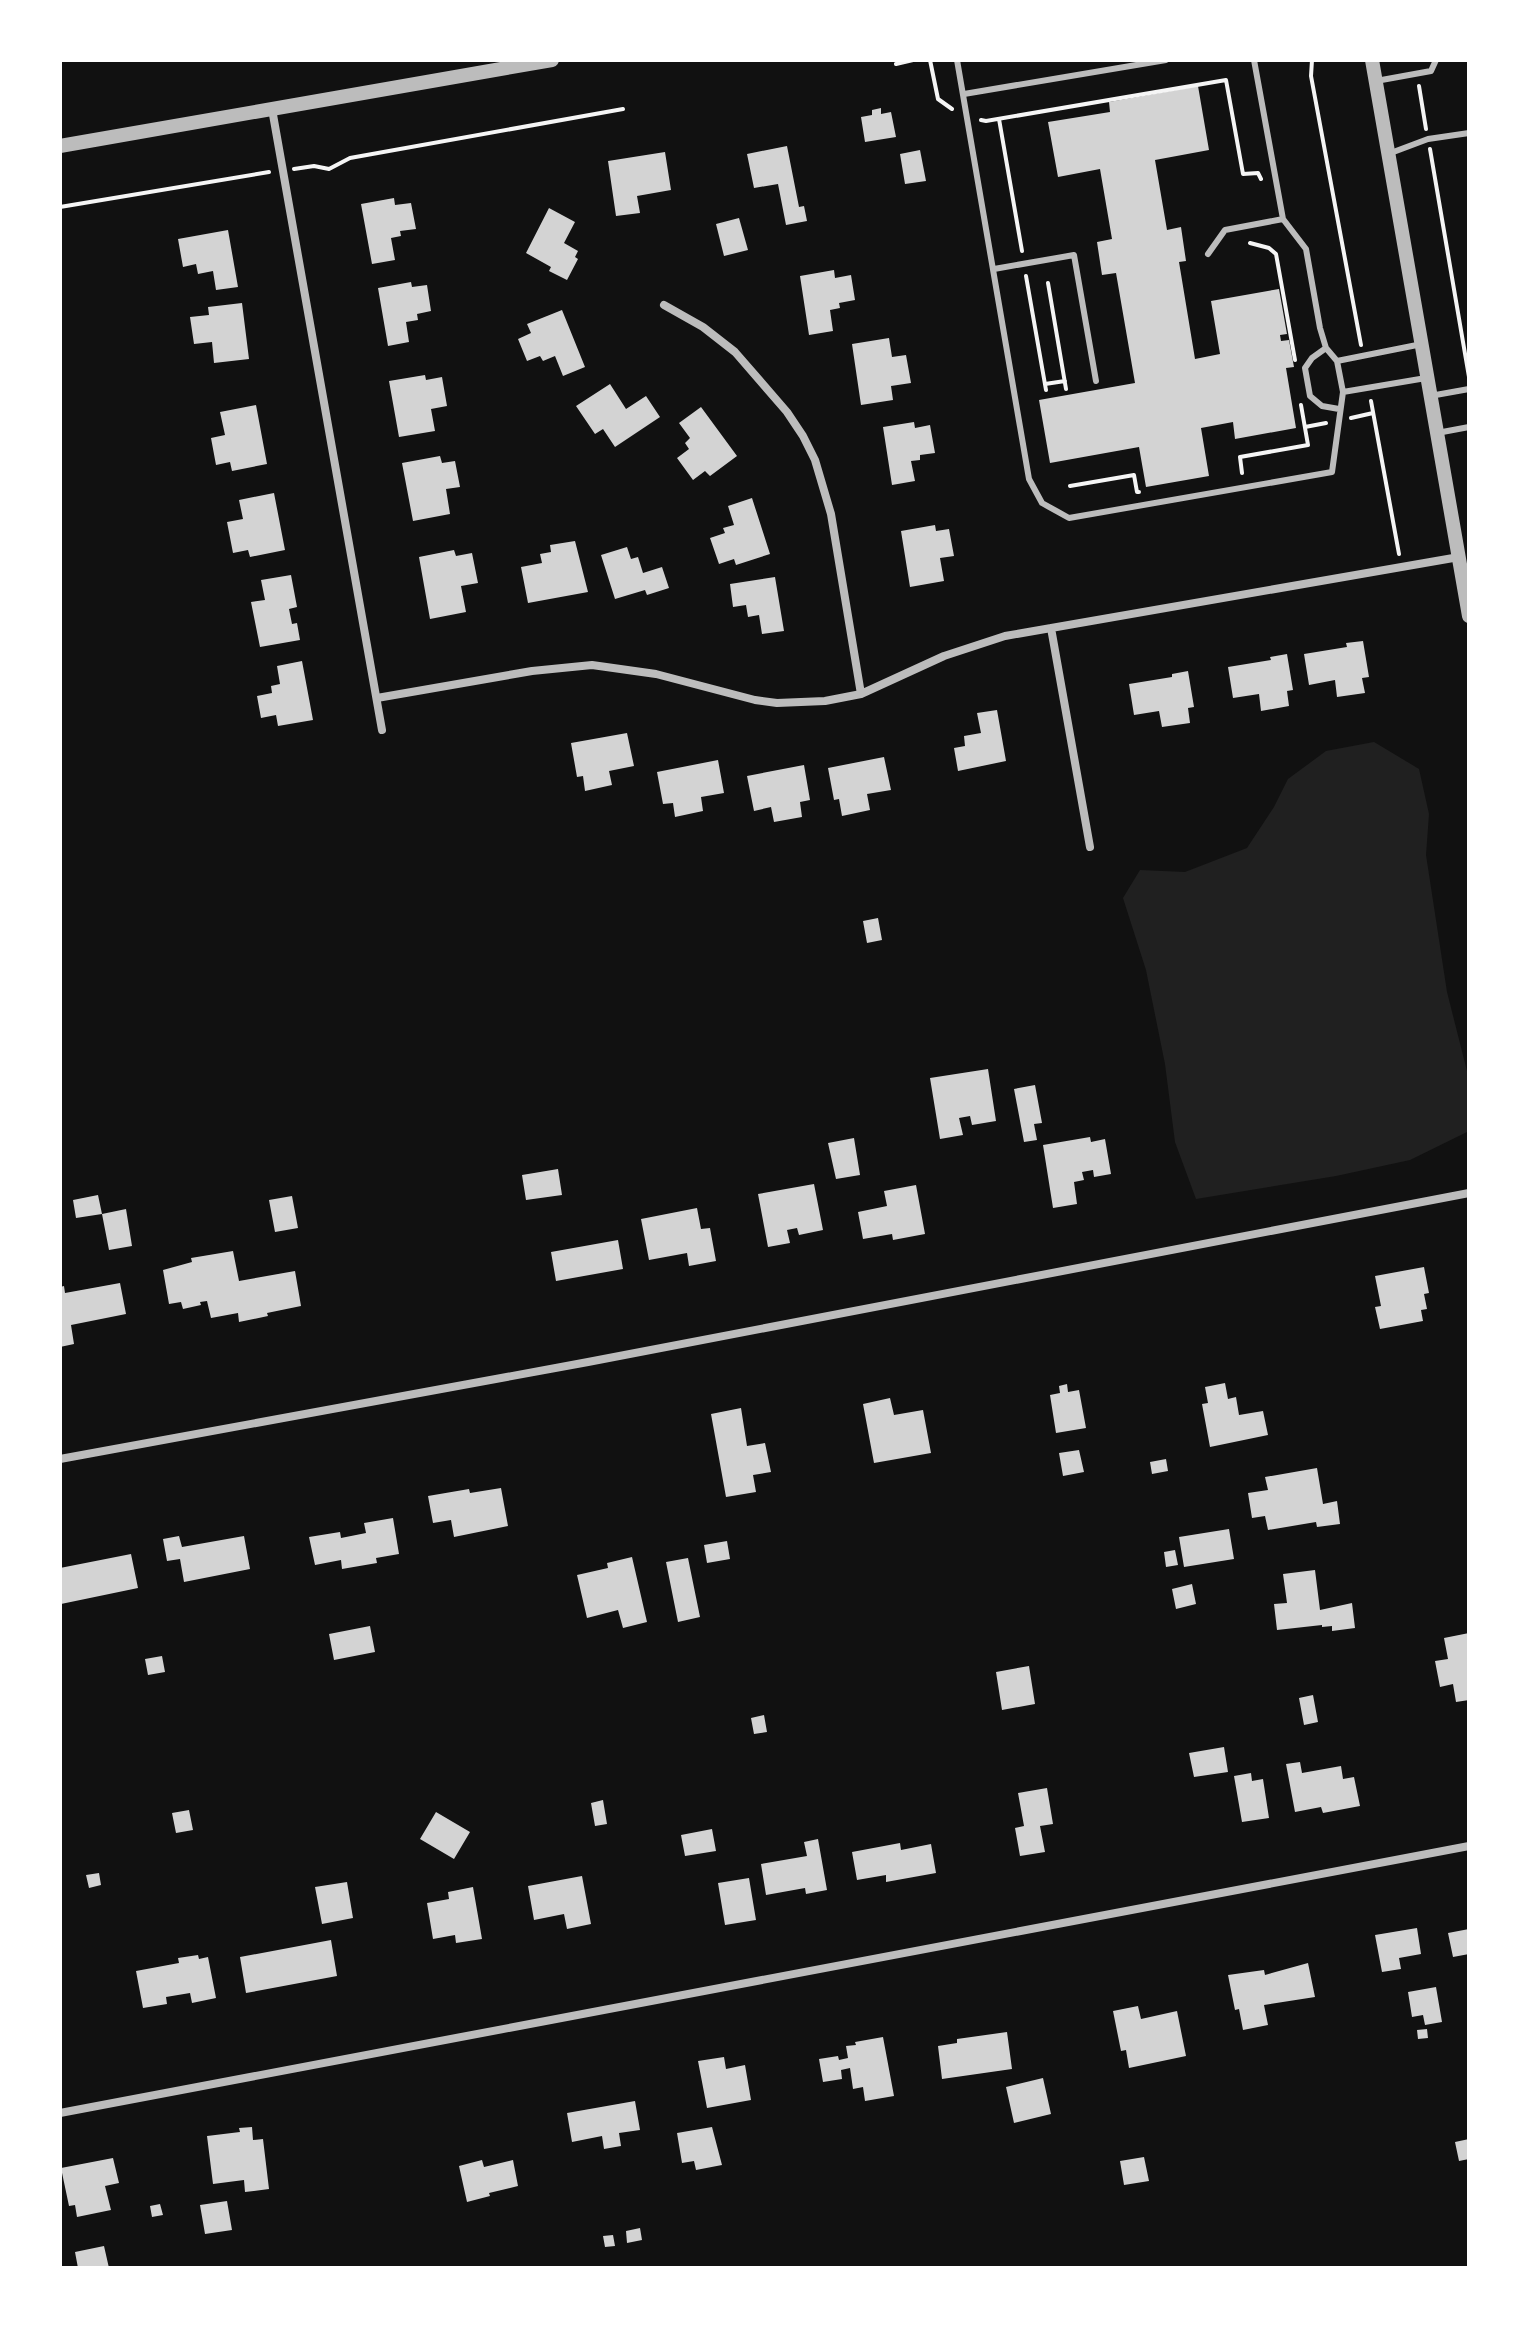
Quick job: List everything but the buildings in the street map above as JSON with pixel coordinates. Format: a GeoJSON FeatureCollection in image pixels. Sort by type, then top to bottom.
{"type":"FeatureCollection","features":[{"type":"Feature","properties":{"kind":"street"},"geometry":{"type":"LineString","coordinates":[[60,146],[511,64],[552,60]]}},
{"type":"Feature","properties":{"kind":"street"},"geometry":{"type":"LineString","coordinates":[[1372,60],[1469,616]]}},
{"type":"Feature","properties":{"kind":"street"},"geometry":{"type":"LineString","coordinates":[[272,109],[382,730]]}},
{"type":"Feature","properties":{"kind":"street"},"geometry":{"type":"LineString","coordinates":[[664,305],[703,327],[735,352],[778,401],[803,436],[815,460],[831,514],[861,694]]}},
{"type":"Feature","properties":{"kind":"street"},"geometry":{"type":"LineString","coordinates":[[377,698],[532,671],[592,665],[646,672],[736,696],[777,703],[825,701],[861,694],[973,645],[1051,628],[1459,557]]}},
{"type":"Feature","properties":{"kind":"street"},"geometry":{"type":"LineString","coordinates":[[1051,628],[1090,847]]}},
{"type":"Feature","properties":{"kind":"street"},"geometry":{"type":"LineString","coordinates":[[60,1459],[572,1365],[1469,1193]]}},
{"type":"Feature","properties":{"kind":"street"},"geometry":{"type":"LineString","coordinates":[[60,2113],[1469,1846]]}},
{"type":"Feature","properties":{"kind":"lane"},"geometry":{"type":"LineString","coordinates":[[957,60],[1029,479],[1042,503],[1069,518],[1332,472],[1343,392],[1337,361],[1326,348],[1320,328],[1306,249],[1283,219],[1254,60]]}},
{"type":"Feature","properties":{"kind":"lane"},"geometry":{"type":"LineString","coordinates":[[964,94],[1166,60]]}},
{"type":"Feature","properties":{"kind":"lane"},"geometry":{"type":"LineString","coordinates":[[1376,81],[1431,71],[1436,60]]}},
{"type":"Feature","properties":{"kind":"lane"},"geometry":{"type":"LineString","coordinates":[[1388,154],[1428,139],[1469,133]]}},
{"type":"Feature","properties":{"kind":"lane"},"geometry":{"type":"LineString","coordinates":[[1208,254],[1225,230],[1283,219]]}},
{"type":"Feature","properties":{"kind":"lane"},"geometry":{"type":"LineString","coordinates":[[994,269],[1074,255],[1096,381]]}},
{"type":"Feature","properties":{"kind":"lane"},"geometry":{"type":"LineString","coordinates":[[1337,361],[1422,344]]}},
{"type":"Feature","properties":{"kind":"lane"},"geometry":{"type":"LineString","coordinates":[[1326,348],[1312,358],[1305,368],[1310,396],[1322,406],[1339,409]]}},
{"type":"Feature","properties":{"kind":"lane"},"geometry":{"type":"LineString","coordinates":[[1343,392],[1428,377]]}},
{"type":"Feature","properties":{"kind":"lane"},"geometry":{"type":"LineString","coordinates":[[1430,396],[1469,389]]}},
{"type":"Feature","properties":{"kind":"lane"},"geometry":{"type":"LineString","coordinates":[[1437,433],[1469,427]]}},
{"type":"Feature","properties":{"kind":"path"},"geometry":{"type":"LineString","coordinates":[[896,64],[913,60]]}},
{"type":"Feature","properties":{"kind":"path"},"geometry":{"type":"LineString","coordinates":[[930,60],[938,99],[952,109]]}},
{"type":"Feature","properties":{"kind":"path"},"geometry":{"type":"LineString","coordinates":[[1312,60],[1311,76],[1363,356]]}},
{"type":"Feature","properties":{"kind":"path"},"geometry":{"type":"LineString","coordinates":[[1417,72],[1469,377]]}},
{"type":"Feature","properties":{"kind":"path"},"geometry":{"type":"LineString","coordinates":[[979,119],[999,119],[1226,80],[1243,174],[1258,173],[1262,190]]}},
{"type":"Feature","properties":{"kind":"path"},"geometry":{"type":"LineString","coordinates":[[296,168],[314,166],[329,169],[350,158],[623,109]]}},
{"type":"Feature","properties":{"kind":"path"},"geometry":{"type":"LineString","coordinates":[[999,119],[1022,251]]}},
{"type":"Feature","properties":{"kind":"path"},"geometry":{"type":"LineString","coordinates":[[60,207],[270,172]]}},
{"type":"Feature","properties":{"kind":"path"},"geometry":{"type":"LineString","coordinates":[[1250,243],[1272,251],[1277,258],[1296,363]]}},
{"type":"Feature","properties":{"kind":"path"},"geometry":{"type":"LineString","coordinates":[[1272,244],[1272,251]]}},
{"type":"Feature","properties":{"kind":"path"},"geometry":{"type":"LineString","coordinates":[[1026,276],[1045,387],[1065,381]]}},
{"type":"Feature","properties":{"kind":"path"},"geometry":{"type":"LineString","coordinates":[[1048,283],[1066,389]]}},
{"type":"Feature","properties":{"kind":"path"},"geometry":{"type":"LineString","coordinates":[[1368,388],[1399,553]]}},
{"type":"Feature","properties":{"kind":"path"},"geometry":{"type":"LineString","coordinates":[[1228,476],[1243,473],[1240,457],[1308,445],[1300,401]]}},
{"type":"Feature","properties":{"kind":"path"},"geometry":{"type":"LineString","coordinates":[[1349,418],[1373,413]]}},
{"type":"Feature","properties":{"kind":"path"},"geometry":{"type":"LineString","coordinates":[[1305,427],[1326,423]]}},
{"type":"Feature","properties":{"kind":"path"},"geometry":{"type":"LineString","coordinates":[[1070,486],[1134,475],[1137,492],[1152,490]]}},
{"type":"Feature","properties":{"kind":"shaded area"},"geometry":{"type":"Polygon","coordinates":[[[1374,742],[1419,769],[1429,814],[1426,855],[1447,992],[1469,1079],[1467,1132],[1410,1160],[1336,1176],[1196,1199],[1175,1142],[1165,1064],[1146,970],[1123,898],[1140,870],[1185,872],[1247,848],[1288,779],[1326,751],[1374,742]]]}}]}
